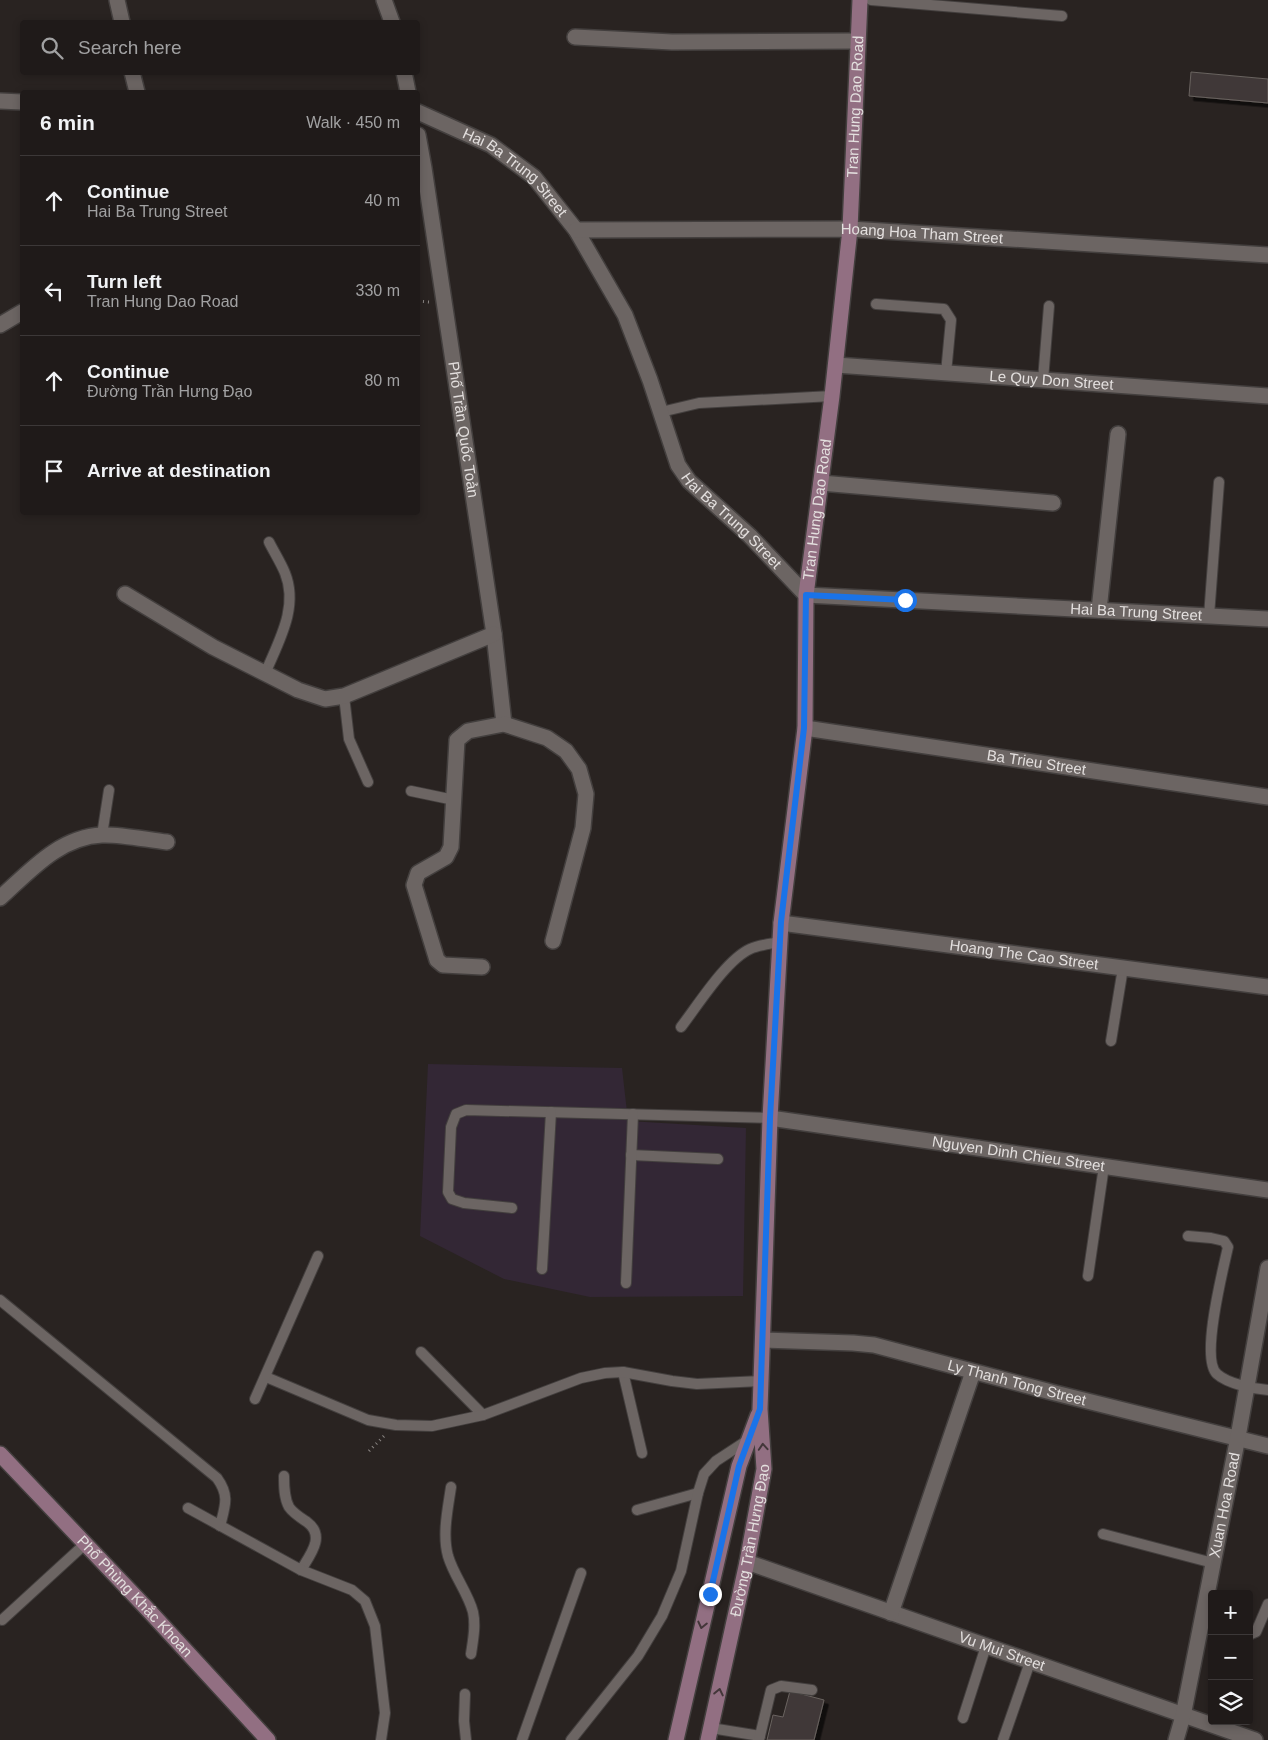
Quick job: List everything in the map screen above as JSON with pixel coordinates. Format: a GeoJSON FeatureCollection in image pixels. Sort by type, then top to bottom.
{"type":"FeatureCollection","features":[{"type":"Feature","properties":{"kind":"street"},"geometry":{"type":"LineString","coordinates":[[117,0],[122,20]]}},
{"type":"Feature","properties":{"kind":"street"},"geometry":{"type":"LineString","coordinates":[[384,0],[391,20]]}},
{"type":"Feature","properties":{"kind":"street","name":"Tran Hung Dao Road"},"geometry":{"type":"LineString","coordinates":[[760,1409],[770,1118],[781,922],[804,728],[806,595],[836,365],[850,230],[860,0]]}},
{"type":"Feature","properties":{"kind":"street"},"geometry":{"type":"LineString","coordinates":[[575,37],[672,42],[857,41]]}},
{"type":"Feature","properties":{"kind":"street"},"geometry":{"type":"LineString","coordinates":[[133,75],[136,90]]}},
{"type":"Feature","properties":{"kind":"street"},"geometry":{"type":"LineString","coordinates":[[405,75],[408,90]]}},
{"type":"Feature","properties":{"kind":"street"},"geometry":{"type":"LineString","coordinates":[[0,102],[20,102]]}},
{"type":"Feature","properties":{"kind":"street","name":"Hai Ba Trung Street"},"geometry":{"type":"LineString","coordinates":[[420,113],[491,145],[534,177],[576,230],[625,315],[661,412],[678,465],[689,482],[750,536],[806,595],[1268,619]]}},
{"type":"Feature","properties":{"kind":"street","name":"Phố Trần Quốc Toản"},"geometry":{"type":"LineString","coordinates":[[420,146],[494,634],[504,724]]}},
{"type":"Feature","properties":{"kind":"street","name":"Hoang Hoa Tham Street"},"geometry":{"type":"LineString","coordinates":[[576,230],[850,230],[1268,255]]}},
{"type":"Feature","properties":{"kind":"street"},"geometry":{"type":"LineString","coordinates":[[0,325],[20,313]]}},
{"type":"Feature","properties":{"kind":"street","name":"Le Quy Don Street"},"geometry":{"type":"LineString","coordinates":[[836,365],[1268,396]]}},
{"type":"Feature","properties":{"kind":"street"},"geometry":{"type":"LineString","coordinates":[[1099,610],[1118,434]]}},
{"type":"Feature","properties":{"kind":"street"},"geometry":{"type":"LineString","coordinates":[[821,483],[1053,503]]}},
{"type":"Feature","properties":{"kind":"street"},"geometry":{"type":"LineString","coordinates":[[125,594],[213,647],[298,690],[325,699],[344,696],[494,634]]}},
{"type":"Feature","properties":{"kind":"street"},"geometry":{"type":"LineString","coordinates":[[482,966],[443,964],[436,960],[414,885],[418,873],[446,857],[451,847],[457,740],[468,730],[504,724],[547,738],[566,751],[579,769],[586,794],[583,828],[553,941]]}},
{"type":"Feature","properties":{"kind":"street","name":"Ba Trieu Street"},"geometry":{"type":"LineString","coordinates":[[804,728],[1268,797]]}},
{"type":"Feature","properties":{"kind":"street"},"geometry":{"type":"LineString","coordinates":[[0,898],[45,858],[72,841],[102,835],[167,842]]}},
{"type":"Feature","properties":{"kind":"street","name":"Hoang The Cao Street"},"geometry":{"type":"LineString","coordinates":[[781,922],[1268,987]]}},
{"type":"Feature","properties":{"kind":"street","name":"Nguyen Dinh Chieu Street"},"geometry":{"type":"LineString","coordinates":[[770,1118],[1268,1190]]}},
{"type":"Feature","properties":{"kind":"street","name":"Xuan Hoa Road"},"geometry":{"type":"LineString","coordinates":[[1176,1740],[1206,1630],[1213,1563],[1265,1300],[1268,1268]]}},
{"type":"Feature","properties":{"kind":"street","name":"Ly Thanh Tong Street"},"geometry":{"type":"LineString","coordinates":[[763,1340],[853,1343],[874,1346],[1268,1446]]}},
{"type":"Feature","properties":{"kind":"street"},"geometry":{"type":"LineString","coordinates":[[891,1613],[973,1372]]}},
{"type":"Feature","properties":{"kind":"street","name":"Đường Trần Hưng Đạo"},"geometry":{"type":"LineString","coordinates":[[676,1740],[739,1466],[760,1409]]}},
{"type":"Feature","properties":{"kind":"street","name":"Đường Trần Hưng Đạo"},"geometry":{"type":"LineString","coordinates":[[710,1734],[747,1562],[764,1469],[760,1409]]}},
{"type":"Feature","properties":{"kind":"street","name":"Phố Phùng Khắc Khoan"},"geometry":{"type":"LineString","coordinates":[[0,1454],[268,1740]]}},
{"type":"Feature","properties":{"kind":"street","name":"Vu Mui Street"},"geometry":{"type":"LineString","coordinates":[[747,1562],[1255,1740]]}},
{"type":"Feature","properties":{"kind":"lane"},"geometry":{"type":"LineString","coordinates":[[871,0],[1062,16]]}},
{"type":"Feature","properties":{"kind":"lane"},"geometry":{"type":"LineString","coordinates":[[876,304],[944,309],[951,320],[946,373]]}},
{"type":"Feature","properties":{"kind":"lane"},"geometry":{"type":"LineString","coordinates":[[1043,380],[1049,306]]}},
{"type":"Feature","properties":{"kind":"lane"},"geometry":{"type":"LineString","coordinates":[[661,412],[699,403],[832,396]]}},
{"type":"Feature","properties":{"kind":"lane"},"geometry":{"type":"LineString","coordinates":[[1209,616],[1220,482]]}},
{"type":"Feature","properties":{"kind":"lane"},"geometry":{"type":"LineString","coordinates":[[265,674],[288,619],[291,600],[286,574],[269,542]]}},
{"type":"Feature","properties":{"kind":"lane"},"geometry":{"type":"LineString","coordinates":[[344,696],[350,739],[368,782]]}},
{"type":"Feature","properties":{"kind":"lane"},"geometry":{"type":"LineString","coordinates":[[102,835],[109,790]]}},
{"type":"Feature","properties":{"kind":"lane"},"geometry":{"type":"LineString","coordinates":[[411,791],[454,800]]}},
{"type":"Feature","properties":{"kind":"lane"},"geometry":{"type":"LineString","coordinates":[[681,1026],[723,972],[739,956],[749,949],[780,942]]}},
{"type":"Feature","properties":{"kind":"lane"},"geometry":{"type":"LineString","coordinates":[[1110,1041],[1123,968]]}},
{"type":"Feature","properties":{"kind":"lane"},"geometry":{"type":"LineString","coordinates":[[512,1208],[464,1203],[452,1199],[448,1192],[451,1127],[456,1114],[466,1110],[770,1118]]}},
{"type":"Feature","properties":{"kind":"lane"},"geometry":{"type":"LineString","coordinates":[[542,1269],[551,1112]]}},
{"type":"Feature","properties":{"kind":"lane"},"geometry":{"type":"LineString","coordinates":[[626,1284],[633,1114]]}},
{"type":"Feature","properties":{"kind":"lane"},"geometry":{"type":"LineString","coordinates":[[631,1155],[718,1159]]}},
{"type":"Feature","properties":{"kind":"lane"},"geometry":{"type":"LineString","coordinates":[[1088,1276],[1104,1166]]}},
{"type":"Feature","properties":{"kind":"lane"},"geometry":{"type":"LineString","coordinates":[[1188,1236],[1224,1241],[1228,1247],[1215,1311],[1210,1351],[1211,1365],[1218,1375],[1247,1388],[1268,1390]]}},
{"type":"Feature","properties":{"kind":"lane"},"geometry":{"type":"LineString","coordinates":[[255,1399],[318,1256]]}},
{"type":"Feature","properties":{"kind":"lane"},"geometry":{"type":"LineString","coordinates":[[0,1300],[217,1478],[224,1488],[226,1501],[220,1526]]}},
{"type":"Feature","properties":{"kind":"lane"},"geometry":{"type":"LineString","coordinates":[[421,1352],[483,1415]]}},
{"type":"Feature","properties":{"kind":"lane"},"geometry":{"type":"LineString","coordinates":[[266,1377],[368,1420],[396,1425],[432,1426],[483,1415],[581,1378],[605,1373],[623,1372],[697,1384],[761,1381]]}},
{"type":"Feature","properties":{"kind":"lane"},"geometry":{"type":"LineString","coordinates":[[623,1372],[642,1453]]}},
{"type":"Feature","properties":{"kind":"lane"},"geometry":{"type":"LineString","coordinates":[[571,1740],[638,1656],[662,1616],[681,1570],[704,1474],[716,1461],[748,1440]]}},
{"type":"Feature","properties":{"kind":"lane"},"geometry":{"type":"LineString","coordinates":[[284,1476],[285,1497],[289,1508],[310,1524],[316,1537],[316,1544],[301,1570]]}},
{"type":"Feature","properties":{"kind":"lane"},"geometry":{"type":"LineString","coordinates":[[451,1487],[446,1523],[447,1553],[454,1576],[473,1612],[475,1633],[471,1654]]}},
{"type":"Feature","properties":{"kind":"lane"},"geometry":{"type":"LineString","coordinates":[[637,1510],[698,1493]]}},
{"type":"Feature","properties":{"kind":"lane"},"geometry":{"type":"LineString","coordinates":[[188,1508],[301,1570],[352,1590],[365,1601],[375,1626],[385,1713],[381,1740]]}},
{"type":"Feature","properties":{"kind":"lane"},"geometry":{"type":"LineString","coordinates":[[1103,1534],[1213,1563]]}},
{"type":"Feature","properties":{"kind":"lane"},"geometry":{"type":"LineString","coordinates":[[2,1620],[85,1544]]}},
{"type":"Feature","properties":{"kind":"lane"},"geometry":{"type":"LineString","coordinates":[[522,1740],[581,1573]]}},
{"type":"Feature","properties":{"kind":"lane"},"geometry":{"type":"LineString","coordinates":[[1253,1633],[1256,1632],[1268,1604]]}},
{"type":"Feature","properties":{"kind":"lane"},"geometry":{"type":"LineString","coordinates":[[963,1718],[986,1646]]}},
{"type":"Feature","properties":{"kind":"lane"},"geometry":{"type":"LineString","coordinates":[[1003,1740],[1030,1662]]}},
{"type":"Feature","properties":{"kind":"lane"},"geometry":{"type":"LineString","coordinates":[[710,1734],[760,1738],[771,1690],[781,1686],[812,1690]]}},
{"type":"Feature","properties":{"kind":"lane"},"geometry":{"type":"LineString","coordinates":[[465,1694],[464,1721],[466,1740]]}},
{"type":"Feature","properties":{"kind":"path"},"geometry":{"type":"LineString","coordinates":[[369,1451],[396,1425]]}},
{"type":"Feature","properties":{"kind":"shaded area"},"geometry":{"type":"Polygon","coordinates":[[[428,1064],[622,1068],[628,1121],[746,1128],[743,1296],[590,1297],[504,1279],[420,1236],[428,1064]]]}},
{"type":"Feature","properties":{"kind":"building"},"geometry":{"type":"Polygon","coordinates":[[[1191,72],[1268,79],[1268,103],[1189,96],[1191,72]]]}},
{"type":"Feature","properties":{"kind":"building"},"geometry":{"type":"Polygon","coordinates":[[[790,1691],[824,1700],[814,1740],[767,1740],[773,1715],[783,1717],[790,1691]]]}},
{"type":"Feature","properties":{"kind":"route"},"geometry":{"type":"LineString","coordinates":[[710,1594],[739,1466],[760,1409],[770,1118],[781,922],[804,728],[806,595],[905,600]]}}]}
